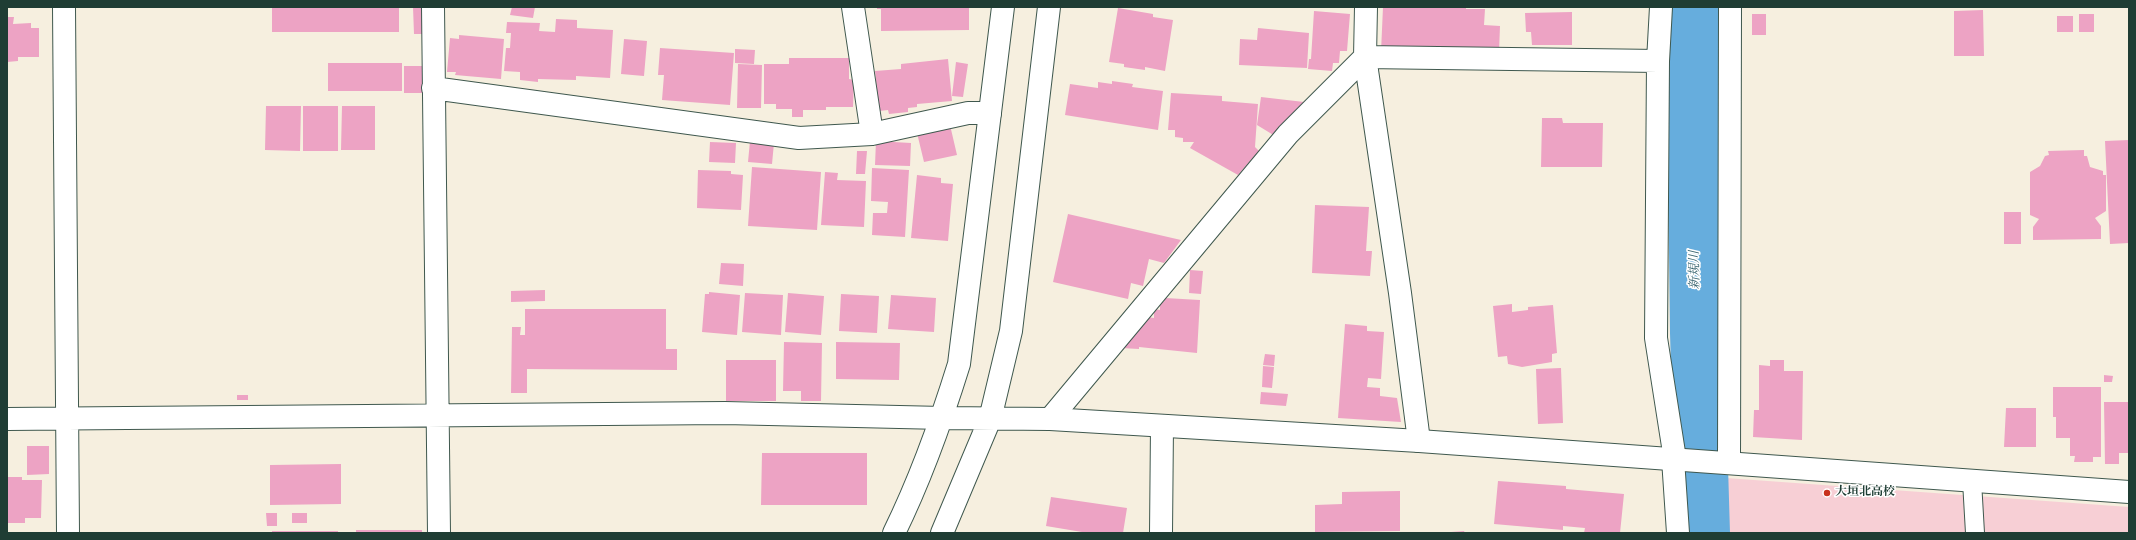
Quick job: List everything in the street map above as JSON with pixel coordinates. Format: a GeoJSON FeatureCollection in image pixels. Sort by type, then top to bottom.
{"type":"FeatureCollection","features":[{"type":"Feature","properties":{"kind":"street"},"geometry":{"type":"LineString","coordinates":[[64,7],[68,533]]}},
{"type":"Feature","properties":{"kind":"street"},"geometry":{"type":"LineString","coordinates":[[433,7],[439,533]]}},
{"type":"Feature","properties":{"kind":"street"},"geometry":{"type":"LineString","coordinates":[[853,7],[872,134]]}},
{"type":"Feature","properties":{"kind":"street"},"geometry":{"type":"LineString","coordinates":[[894,533],[913,494],[943,418],[959,364],[1003,7]]}},
{"type":"Feature","properties":{"kind":"street"},"geometry":{"type":"LineString","coordinates":[[942,533],[990,419],[1011,331],[1049,7]]}},
{"type":"Feature","properties":{"kind":"street"},"geometry":{"type":"LineString","coordinates":[[1366,7],[1364,57],[1400,293],[1419,441]]}},
{"type":"Feature","properties":{"kind":"street"},"geometry":{"type":"LineString","coordinates":[[1661,7],[1658,61],[1656,338],[1674,459],[1678,533]]}},
{"type":"Feature","properties":{"kind":"street"},"geometry":{"type":"LineString","coordinates":[[1723,462],[1730,7]]}},
{"type":"Feature","properties":{"kind":"street"},"geometry":{"type":"LineString","coordinates":[[1050,419],[1288,134],[1364,57],[1658,61]]}},
{"type":"Feature","properties":{"kind":"street"},"geometry":{"type":"LineString","coordinates":[[433,88],[799,138],[872,134],[968,113],[990,113]]}},
{"type":"Feature","properties":{"kind":"street"},"geometry":{"type":"LineString","coordinates":[[7,419],[725,413],[1050,419],[1419,441],[2129,492]]}},
{"type":"Feature","properties":{"kind":"street"},"geometry":{"type":"LineString","coordinates":[[1161,533],[1162,426]]}},
{"type":"Feature","properties":{"kind":"lane"},"geometry":{"type":"LineString","coordinates":[[1972,481],[1974,533]]}},
{"type":"Feature","properties":{"kind":"shaded area","name":"大垣北高校"},"geometry":{"type":"Polygon","coordinates":[[[1726,478],[2129,507],[2129,533],[1726,533],[1726,478]]]}},
{"type":"Feature","properties":{"kind":"building"},"geometry":{"type":"Polygon","coordinates":[[[272,7],[399,7],[399,32],[272,32],[272,7]]]}},
{"type":"Feature","properties":{"kind":"building"},"geometry":{"type":"Polygon","coordinates":[[[413,7],[423,7],[423,34],[414,34],[413,7]]]}},
{"type":"Feature","properties":{"kind":"building"},"geometry":{"type":"Polygon","coordinates":[[[512,7],[535,7],[533,18],[510,15],[512,7]]]}},
{"type":"Feature","properties":{"kind":"building"},"geometry":{"type":"Polygon","coordinates":[[[877,7],[969,7],[969,30],[881,31],[881,9],[877,9],[877,7]]]}},
{"type":"Feature","properties":{"kind":"building"},"geometry":{"type":"Polygon","coordinates":[[[1383,7],[1466,7],[1466,9],[1485,9],[1484,25],[1500,26],[1499,52],[1381,52],[1383,7]]]}},
{"type":"Feature","properties":{"kind":"building"},"geometry":{"type":"Polygon","coordinates":[[[1118,8],[1153,14],[1153,17],[1173,20],[1165,71],[1145,67],[1145,70],[1124,67],[1124,64],[1109,62],[1118,8]]]}},
{"type":"Feature","properties":{"kind":"building"},"geometry":{"type":"Polygon","coordinates":[[[1983,10],[1984,56],[1954,56],[1954,11],[1983,10]]]}},
{"type":"Feature","properties":{"kind":"building"},"geometry":{"type":"Polygon","coordinates":[[[1314,11],[1350,14],[1347,51],[1340,51],[1339,63],[1333,63],[1332,71],[1308,69],[1309,59],[1311,59],[1314,11]]]}},
{"type":"Feature","properties":{"kind":"building"},"geometry":{"type":"Polygon","coordinates":[[[1572,12],[1572,45],[1532,45],[1531,32],[1526,32],[1525,13],[1572,12]]]}},
{"type":"Feature","properties":{"kind":"building"},"geometry":{"type":"Polygon","coordinates":[[[1752,14],[1766,14],[1766,35],[1752,35],[1752,14]]]}},
{"type":"Feature","properties":{"kind":"building"},"geometry":{"type":"Polygon","coordinates":[[[2079,14],[2094,14],[2094,32],[2079,32],[2079,14]]]}},
{"type":"Feature","properties":{"kind":"building"},"geometry":{"type":"Polygon","coordinates":[[[2057,16],[2073,16],[2073,32],[2057,32],[2057,16]]]}},
{"type":"Feature","properties":{"kind":"building"},"geometry":{"type":"Polygon","coordinates":[[[7,17],[14,17],[13,24],[31,23],[31,28],[39,28],[39,57],[18,57],[18,61],[7,62],[7,17]]]}},
{"type":"Feature","properties":{"kind":"building"},"geometry":{"type":"Polygon","coordinates":[[[556,19],[577,20],[577,28],[613,30],[610,78],[576,76],[576,80],[538,79],[538,82],[520,80],[520,72],[504,71],[506,48],[510,48],[511,33],[506,33],[507,22],[540,23],[539,31],[555,32],[556,19]]]}},
{"type":"Feature","properties":{"kind":"building"},"geometry":{"type":"Polygon","coordinates":[[[1258,28],[1309,33],[1307,68],[1239,65],[1240,39],[1257,40],[1258,28]]]}},
{"type":"Feature","properties":{"kind":"building"},"geometry":{"type":"Polygon","coordinates":[[[459,35],[504,39],[501,79],[455,75],[456,72],[447,72],[450,38],[459,39],[459,35]]]}},
{"type":"Feature","properties":{"kind":"building"},"geometry":{"type":"Polygon","coordinates":[[[624,39],[647,41],[644,76],[621,74],[624,39]]]}},
{"type":"Feature","properties":{"kind":"building"},"geometry":{"type":"Polygon","coordinates":[[[660,48],[734,53],[730,105],[662,100],[664,75],[658,75],[660,48]]]}},
{"type":"Feature","properties":{"kind":"building"},"geometry":{"type":"Polygon","coordinates":[[[735,49],[755,50],[754,64],[735,63],[735,49]]]}},
{"type":"Feature","properties":{"kind":"building"},"geometry":{"type":"Polygon","coordinates":[[[789,58],[849,58],[849,79],[854,80],[853,107],[826,107],[826,110],[803,110],[803,117],[792,117],[792,109],[776,109],[776,104],[764,104],[764,64],[789,64],[789,58]]]}},
{"type":"Feature","properties":{"kind":"building"},"geometry":{"type":"Polygon","coordinates":[[[948,59],[952,101],[917,104],[917,107],[908,108],[908,112],[889,114],[888,110],[879,111],[875,71],[901,69],[901,64],[948,59]]]}},
{"type":"Feature","properties":{"kind":"building"},"geometry":{"type":"Polygon","coordinates":[[[956,62],[968,64],[963,97],[952,96],[956,62]]]}},
{"type":"Feature","properties":{"kind":"building"},"geometry":{"type":"Polygon","coordinates":[[[328,63],[402,63],[402,91],[328,91],[328,63]]]}},
{"type":"Feature","properties":{"kind":"building"},"geometry":{"type":"Polygon","coordinates":[[[738,64],[762,65],[761,108],[737,108],[738,64]]]}},
{"type":"Feature","properties":{"kind":"building"},"geometry":{"type":"Polygon","coordinates":[[[404,66],[422,66],[422,93],[404,93],[404,66]]]}},
{"type":"Feature","properties":{"kind":"building"},"geometry":{"type":"Polygon","coordinates":[[[1112,81],[1133,84],[1132,87],[1163,91],[1158,130],[1065,115],[1070,84],[1098,88],[1098,82],[1112,84],[1112,81]]]}},
{"type":"Feature","properties":{"kind":"building"},"geometry":{"type":"Polygon","coordinates":[[[1171,93],[1222,96],[1222,101],[1258,104],[1255,147],[1259,151],[1238,175],[1190,148],[1194,142],[1183,142],[1183,138],[1175,137],[1175,130],[1168,130],[1171,93]]]}},
{"type":"Feature","properties":{"kind":"building"},"geometry":{"type":"Polygon","coordinates":[[[1261,97],[1304,102],[1275,136],[1257,125],[1261,97]]]}},
{"type":"Feature","properties":{"kind":"building"},"geometry":{"type":"Polygon","coordinates":[[[266,106],[301,106],[300,151],[265,150],[266,106]]]}},
{"type":"Feature","properties":{"kind":"building"},"geometry":{"type":"Polygon","coordinates":[[[303,106],[338,106],[338,151],[303,151],[303,106]]]}},
{"type":"Feature","properties":{"kind":"building"},"geometry":{"type":"Polygon","coordinates":[[[342,106],[375,106],[375,150],[341,150],[342,106]]]}},
{"type":"Feature","properties":{"kind":"building"},"geometry":{"type":"Polygon","coordinates":[[[1542,118],[1562,118],[1563,123],[1603,123],[1602,167],[1541,167],[1542,118]]]}},
{"type":"Feature","properties":{"kind":"building"},"geometry":{"type":"Polygon","coordinates":[[[950,125],[957,155],[924,162],[917,133],[950,125]]]}},
{"type":"Feature","properties":{"kind":"building"},"geometry":{"type":"Polygon","coordinates":[[[2129,140],[2129,243],[2110,244],[2105,141],[2129,140]]]}},
{"type":"Feature","properties":{"kind":"building"},"geometry":{"type":"Polygon","coordinates":[[[750,141],[774,143],[772,164],[748,162],[750,141]]]}},
{"type":"Feature","properties":{"kind":"building"},"geometry":{"type":"Polygon","coordinates":[[[876,141],[911,143],[910,166],[875,165],[876,141]]]}},
{"type":"Feature","properties":{"kind":"building"},"geometry":{"type":"Polygon","coordinates":[[[710,142],[736,143],[735,163],[709,162],[710,142]]]}},
{"type":"Feature","properties":{"kind":"building"},"geometry":{"type":"Polygon","coordinates":[[[2084,150],[2084,156],[2087,156],[2090,167],[2103,171],[2103,175],[2106,175],[2106,211],[2095,218],[2101,226],[2101,239],[2033,240],[2033,227],[2039,219],[2030,215],[2030,172],[2040,166],[2045,156],[2049,155],[2048,151],[2084,150]]]}},
{"type":"Feature","properties":{"kind":"building"},"geometry":{"type":"Polygon","coordinates":[[[857,151],[867,151],[865,174],[856,174],[857,151]]]}},
{"type":"Feature","properties":{"kind":"building"},"geometry":{"type":"Polygon","coordinates":[[[752,167],[821,172],[817,230],[748,226],[752,167]]]}},
{"type":"Feature","properties":{"kind":"building"},"geometry":{"type":"Polygon","coordinates":[[[872,168],[909,170],[905,237],[872,235],[873,213],[887,213],[888,202],[871,201],[872,168]]]}},
{"type":"Feature","properties":{"kind":"building"},"geometry":{"type":"Polygon","coordinates":[[[698,170],[731,171],[731,174],[743,175],[741,210],[697,208],[698,170]]]}},
{"type":"Feature","properties":{"kind":"building"},"geometry":{"type":"Polygon","coordinates":[[[825,172],[838,173],[837,180],[866,181],[864,227],[821,225],[825,172]]]}},
{"type":"Feature","properties":{"kind":"building"},"geometry":{"type":"Polygon","coordinates":[[[917,175],[941,178],[941,183],[953,184],[948,241],[911,238],[917,175]]]}},
{"type":"Feature","properties":{"kind":"building"},"geometry":{"type":"Polygon","coordinates":[[[1315,205],[1369,207],[1366,251],[1372,251],[1370,276],[1312,273],[1315,205]]]}},
{"type":"Feature","properties":{"kind":"building"},"geometry":{"type":"Polygon","coordinates":[[[2004,212],[2021,212],[2021,244],[2004,244],[2004,212]]]}},
{"type":"Feature","properties":{"kind":"building"},"geometry":{"type":"Polygon","coordinates":[[[1068,214],[1181,240],[1164,263],[1149,259],[1143,286],[1131,283],[1128,299],[1053,282],[1068,214]]]}},
{"type":"Feature","properties":{"kind":"building"},"geometry":{"type":"Polygon","coordinates":[[[721,263],[744,264],[743,286],[719,284],[721,263]]]}},
{"type":"Feature","properties":{"kind":"building"},"geometry":{"type":"Polygon","coordinates":[[[1190,270],[1203,271],[1201,294],[1189,293],[1190,270]]]}},
{"type":"Feature","properties":{"kind":"building"},"geometry":{"type":"Polygon","coordinates":[[[545,290],[545,301],[511,302],[511,291],[545,290]]]}},
{"type":"Feature","properties":{"kind":"building"},"geometry":{"type":"Polygon","coordinates":[[[709,292],[740,295],[737,335],[702,332],[705,294],[709,294],[709,292]]]}},
{"type":"Feature","properties":{"kind":"building"},"geometry":{"type":"Polygon","coordinates":[[[745,293],[783,295],[781,335],[742,332],[745,293]]]}},
{"type":"Feature","properties":{"kind":"building"},"geometry":{"type":"Polygon","coordinates":[[[788,293],[824,296],[821,335],[785,332],[788,293]]]}},
{"type":"Feature","properties":{"kind":"building"},"geometry":{"type":"Polygon","coordinates":[[[841,294],[879,296],[877,333],[839,331],[841,294]]]}},
{"type":"Feature","properties":{"kind":"building"},"geometry":{"type":"Polygon","coordinates":[[[891,295],[936,298],[934,332],[888,329],[891,295]]]}},
{"type":"Feature","properties":{"kind":"building"},"geometry":{"type":"Polygon","coordinates":[[[1165,298],[1200,300],[1197,353],[1139,347],[1139,349],[1121,348],[1147,317],[1154,318],[1154,309],[1160,310],[1160,302],[1164,302],[1165,298]]]}},
{"type":"Feature","properties":{"kind":"building"},"geometry":{"type":"Polygon","coordinates":[[[1512,304],[1512,312],[1528,310],[1528,307],[1553,305],[1557,353],[1552,354],[1552,362],[1522,367],[1508,364],[1507,356],[1498,357],[1493,306],[1512,304]]]}},
{"type":"Feature","properties":{"kind":"building"},"geometry":{"type":"Polygon","coordinates":[[[525,309],[666,309],[666,349],[677,349],[677,370],[527,369],[527,393],[511,393],[512,327],[521,327],[520,335],[525,335],[525,309]]]}},
{"type":"Feature","properties":{"kind":"building"},"geometry":{"type":"Polygon","coordinates":[[[1345,324],[1367,326],[1367,331],[1384,332],[1381,379],[1368,378],[1367,387],[1380,388],[1380,396],[1397,398],[1401,422],[1338,418],[1345,324]]]}},
{"type":"Feature","properties":{"kind":"building"},"geometry":{"type":"Polygon","coordinates":[[[784,342],[822,343],[821,401],[801,401],[801,391],[783,391],[784,342]]]}},
{"type":"Feature","properties":{"kind":"building"},"geometry":{"type":"Polygon","coordinates":[[[836,342],[900,343],[899,380],[836,379],[836,342]]]}},
{"type":"Feature","properties":{"kind":"building"},"geometry":{"type":"Polygon","coordinates":[[[1265,354],[1275,355],[1274,366],[1263,365],[1265,354]]]}},
{"type":"Feature","properties":{"kind":"building"},"geometry":{"type":"Polygon","coordinates":[[[726,360],[776,360],[776,401],[726,401],[726,360]]]}},
{"type":"Feature","properties":{"kind":"building"},"geometry":{"type":"Polygon","coordinates":[[[1770,360],[1784,360],[1784,371],[1803,371],[1802,440],[1753,437],[1754,410],[1759,410],[1759,365],[1770,366],[1770,360]]]}},
{"type":"Feature","properties":{"kind":"building"},"geometry":{"type":"Polygon","coordinates":[[[1263,366],[1274,367],[1272,388],[1262,387],[1263,366]]]}},
{"type":"Feature","properties":{"kind":"building"},"geometry":{"type":"Polygon","coordinates":[[[1561,368],[1563,423],[1538,424],[1536,369],[1561,368]]]}},
{"type":"Feature","properties":{"kind":"building"},"geometry":{"type":"Polygon","coordinates":[[[2104,375],[2113,376],[2112,382],[2104,382],[2104,375]]]}},
{"type":"Feature","properties":{"kind":"building"},"geometry":{"type":"Polygon","coordinates":[[[2053,387],[2101,387],[2101,457],[2093,457],[2093,462],[2074,462],[2075,456],[2070,456],[2070,438],[2056,438],[2056,417],[2053,417],[2053,387]]]}},
{"type":"Feature","properties":{"kind":"building"},"geometry":{"type":"Polygon","coordinates":[[[1261,392],[1288,394],[1286,406],[1260,404],[1261,392]]]}},
{"type":"Feature","properties":{"kind":"building"},"geometry":{"type":"Polygon","coordinates":[[[237,395],[248,395],[248,400],[237,400],[237,395]]]}},
{"type":"Feature","properties":{"kind":"building"},"geometry":{"type":"Polygon","coordinates":[[[2104,402],[2129,402],[2129,453],[2119,453],[2119,464],[2105,464],[2104,402]]]}},
{"type":"Feature","properties":{"kind":"building"},"geometry":{"type":"Polygon","coordinates":[[[2006,408],[2036,408],[2036,447],[2004,447],[2006,408]]]}},
{"type":"Feature","properties":{"kind":"building"},"geometry":{"type":"Polygon","coordinates":[[[27,446],[49,446],[49,474],[27,475],[27,446]]]}},
{"type":"Feature","properties":{"kind":"building"},"geometry":{"type":"Polygon","coordinates":[[[762,453],[867,453],[867,505],[761,505],[762,453]]]}},
{"type":"Feature","properties":{"kind":"building"},"geometry":{"type":"Polygon","coordinates":[[[341,464],[341,504],[270,505],[270,465],[341,464]]]}},
{"type":"Feature","properties":{"kind":"building"},"geometry":{"type":"Polygon","coordinates":[[[7,477],[22,477],[22,480],[42,480],[41,518],[25,518],[25,523],[7,523],[7,477]]]}},
{"type":"Feature","properties":{"kind":"building"},"geometry":{"type":"Polygon","coordinates":[[[1498,481],[1566,486],[1566,489],[1624,494],[1620,533],[1584,533],[1585,528],[1563,526],[1563,530],[1494,524],[1498,481]]]}},
{"type":"Feature","properties":{"kind":"building"},"geometry":{"type":"Polygon","coordinates":[[[1400,491],[1400,531],[1315,532],[1315,505],[1342,504],[1342,492],[1400,491]]]}},
{"type":"Feature","properties":{"kind":"building"},"geometry":{"type":"Polygon","coordinates":[[[1051,497],[1127,508],[1123,533],[1088,533],[1046,526],[1051,497]]]}},
{"type":"Feature","properties":{"kind":"building"},"geometry":{"type":"Polygon","coordinates":[[[266,513],[277,513],[277,526],[267,526],[266,513]]]}},
{"type":"Feature","properties":{"kind":"building"},"geometry":{"type":"Polygon","coordinates":[[[292,513],[307,513],[307,523],[292,523],[292,513]]]}},
{"type":"Feature","properties":{"kind":"building"},"geometry":{"type":"Polygon","coordinates":[[[356,530],[422,530],[422,533],[356,533],[356,530]]]}},
{"type":"Feature","properties":{"kind":"building"},"geometry":{"type":"Polygon","coordinates":[[[272,531],[338,531],[338,533],[272,533],[272,531]]]}},
{"type":"Feature","properties":{"kind":"building"},"geometry":{"type":"Polygon","coordinates":[[[1464,531],[1465,533],[1451,533],[1451,532],[1464,531]]]}},
{"type":"Feature","properties":{"kind":"waterway","name":"新規川"},"geometry":{"type":"LineString","coordinates":[[1693,7],[1697,333],[1703,533]]}},
{"type":"Feature","properties":{"kind":"place","name":"大垣北高校"},"geometry":{"type":"Point","coordinates":[1827,493]}}]}
